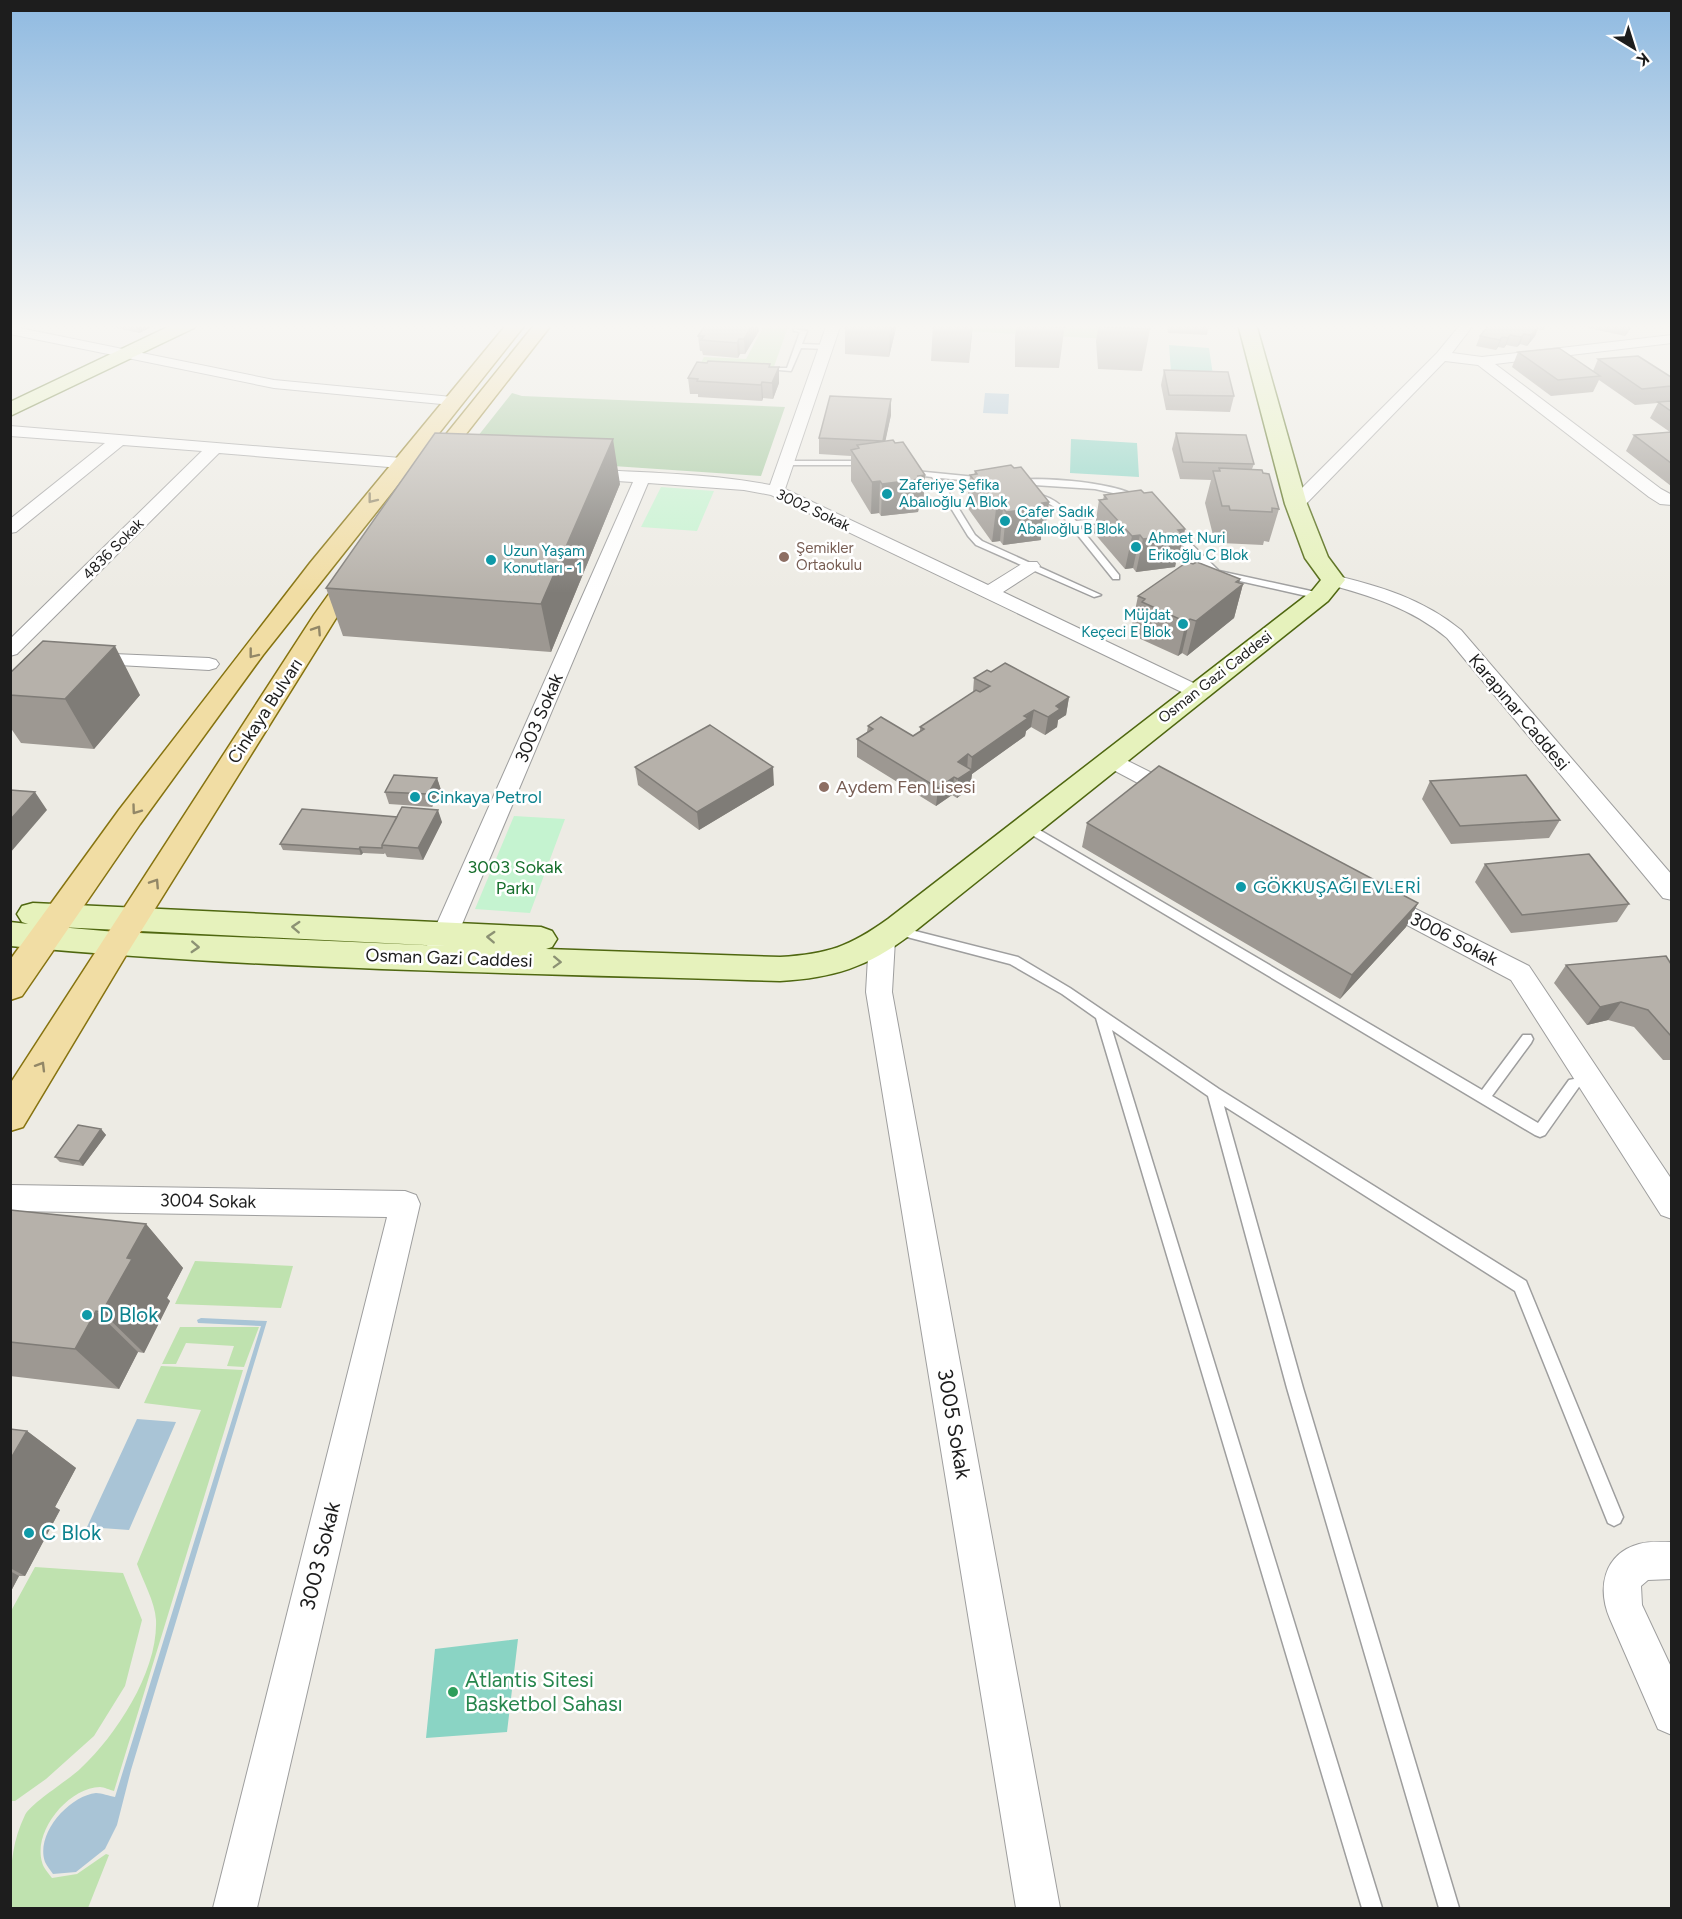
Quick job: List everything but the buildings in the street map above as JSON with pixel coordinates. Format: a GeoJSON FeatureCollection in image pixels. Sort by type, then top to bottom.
{"type":"FeatureCollection","features":[{"type":"Feature","properties":{"kind":"main road"},"geometry":{"type":"LineString","coordinates":[[10,987],[177,752],[401,462],[442,414]]}},
{"type":"Feature","properties":{"kind":"main road"},"geometry":{"type":"LineString","coordinates":[[434,473],[478,414]]}},
{"type":"Feature","properties":{"kind":"main road","name":"Cinkaya Bulvarı"},"geometry":{"type":"LineString","coordinates":[[10,1116],[326,615],[372,550]]}},
{"type":"Feature","properties":{"kind":"street"},"geometry":{"type":"LineString","coordinates":[[776,491],[802,414]]}},
{"type":"Feature","properties":{"kind":"street"},"geometry":{"type":"LineString","coordinates":[[1271,414],[1296,504],[1326,588]]}},
{"type":"Feature","properties":{"kind":"street"},"geometry":{"type":"LineString","coordinates":[[1296,504],[1385,414]]}},
{"type":"Feature","properties":{"kind":"street"},"geometry":{"type":"LineString","coordinates":[[1553,414],[1669,500]]}},
{"type":"Feature","properties":{"kind":"street"},"geometry":{"type":"LineString","coordinates":[[10,431],[401,462]]}},
{"type":"Feature","properties":{"kind":"street"},"geometry":{"type":"LineString","coordinates":[[10,528],[119,440]]}},
{"type":"Feature","properties":{"kind":"street","name":"4836 Sokak"},"geometry":{"type":"LineString","coordinates":[[10,650],[215,448]]}},
{"type":"Feature","properties":{"kind":"street","name":"3002 Sokak"},"geometry":{"type":"LineString","coordinates":[[560,473],[744,485],[776,491],[1197,692]]}},
{"type":"Feature","properties":{"kind":"street","name":"3003 Sokak"},"geometry":{"type":"LineString","coordinates":[[440,946],[643,477]]}},
{"type":"Feature","properties":{"kind":"street"},"geometry":{"type":"LineString","coordinates":[[989,593],[1031,566]]}},
{"type":"Feature","properties":{"kind":"street","name":"Osman Gazi Caddesi"},"geometry":{"type":"LineString","coordinates":[[10,934],[51,927],[440,946],[791,969],[836,964],[860,954],[891,933],[1326,588]]}},
{"type":"Feature","properties":{"kind":"street","name":"Karapınar Caddesi"},"geometry":{"type":"LineString","coordinates":[[1326,588],[1403,600],[1437,619],[1454,634],[1671,892]]}},
{"type":"Feature","properties":{"kind":"street"},"geometry":{"type":"LineString","coordinates":[[10,656],[34,657]]}},
{"type":"Feature","properties":{"kind":"street"},"geometry":{"type":"LineString","coordinates":[[69,658],[209,664]]}},
{"type":"Feature","properties":{"kind":"street"},"geometry":{"type":"LineString","coordinates":[[1110,759],[1194,803]]}},
{"type":"Feature","properties":{"kind":"street","name":"3006 Sokak"},"geometry":{"type":"LineString","coordinates":[[1363,891],[1520,973],[1671,1206]]}},
{"type":"Feature","properties":{"kind":"street","name":"Osman Gazi Caddesi"},"geometry":{"type":"LineString","coordinates":[[10,912],[51,927]]}},
{"type":"Feature","properties":{"kind":"street","name":"3005 Sokak"},"geometry":{"type":"LineString","coordinates":[[891,933],[879,992],[1038,1908]]}},
{"type":"Feature","properties":{"kind":"street","name":"3004 Sokak"},"geometry":{"type":"LineString","coordinates":[[10,1198],[405,1204]]}},
{"type":"Feature","properties":{"kind":"street","name":"3003 Sokak"},"geometry":{"type":"LineString","coordinates":[[234,1908],[405,1204]]}},
{"type":"Feature","properties":{"kind":"street"},"geometry":{"type":"LineString","coordinates":[[1671,1560],[1640,1562],[1622,1578],[1623,1606],[1671,1715]]}},
{"type":"Feature","properties":{"kind":"lane"},"geometry":{"type":"LineString","coordinates":[[785,463],[854,463],[878,467]]}},
{"type":"Feature","properties":{"kind":"lane"},"geometry":{"type":"LineString","coordinates":[[901,471],[936,477],[993,481]]}},
{"type":"Feature","properties":{"kind":"lane"},"geometry":{"type":"LineString","coordinates":[[936,477],[972,536],[979,543],[1097,595]]}},
{"type":"Feature","properties":{"kind":"lane"},"geometry":{"type":"LineString","coordinates":[[1005,481],[1120,491],[1145,504]]}},
{"type":"Feature","properties":{"kind":"lane"},"geometry":{"type":"LineString","coordinates":[[1016,482],[1027,494],[1051,501],[1059,506],[1116,577]]}},
{"type":"Feature","properties":{"kind":"lane"},"geometry":{"type":"LineString","coordinates":[[1074,524],[1119,518]]}},
{"type":"Feature","properties":{"kind":"lane"},"geometry":{"type":"LineString","coordinates":[[1162,520],[1216,573],[1326,588]]}},
{"type":"Feature","properties":{"kind":"lane"},"geometry":{"type":"LineString","coordinates":[[1026,826],[1540,1131],[1574,1084]]}},
{"type":"Feature","properties":{"kind":"lane"},"geometry":{"type":"LineString","coordinates":[[891,933],[911,934],[1014,960],[1066,991],[1214,1094],[1521,1286],[1614,1517]]}},
{"type":"Feature","properties":{"kind":"lane"},"geometry":{"type":"LineString","coordinates":[[1102,1016],[1372,1908]]}},
{"type":"Feature","properties":{"kind":"lane"},"geometry":{"type":"LineString","coordinates":[[1484,1097],[1527,1039]]}},
{"type":"Feature","properties":{"kind":"lane"},"geometry":{"type":"LineString","coordinates":[[1214,1094],[1295,1388],[1449,1908]]}},
{"type":"Feature","properties":{"kind":"green space"},"geometry":{"type":"Polygon","coordinates":[[[496,414],[783,414],[761,476],[613,466],[459,460],[496,414]]]}},
{"type":"Feature","properties":{"kind":"green space"},"geometry":{"type":"Polygon","coordinates":[[[661,487],[714,491],[697,531],[641,527],[661,487]]]}},
{"type":"Feature","properties":{"kind":"green space","name":"3003 Sokak Parkı"},"geometry":{"type":"Polygon","coordinates":[[[514,816],[565,819],[530,913],[475,909],[514,816]]]}},
{"type":"Feature","properties":{"kind":"green space"},"geometry":{"type":"Polygon","coordinates":[[[195,1261],[293,1266],[281,1308],[175,1304],[195,1261]]]}},
{"type":"Feature","properties":{"kind":"green space"},"geometry":{"type":"Polygon","coordinates":[[[180,1327],[259,1327],[244,1367],[227,1366],[234,1346],[186,1343],[176,1364],[162,1364],[180,1327]]]}},
{"type":"Feature","properties":{"kind":"green space"},"geometry":{"type":"Polygon","coordinates":[[[161,1366],[243,1370],[114,1791],[100,1787],[88,1789],[76,1795],[56,1813],[43,1837],[42,1862],[52,1878],[77,1874],[106,1854],[109,1855],[88,1908],[11,1908],[11,1872],[14,1849],[25,1815],[35,1804],[81,1768],[108,1738],[133,1700],[150,1660],[155,1640],[156,1620],[151,1599],[137,1564],[201,1410],[144,1403],[161,1366]]]}},
{"type":"Feature","properties":{"kind":"green space"},"geometry":{"type":"Polygon","coordinates":[[[35,1567],[123,1573],[142,1620],[125,1686],[94,1736],[46,1779],[15,1801],[11,1801],[11,1611],[35,1567]]]}},
{"type":"Feature","properties":{"kind":"shaded area"},"geometry":{"type":"Polygon","coordinates":[[[1071,439],[1137,443],[1139,477],[1070,473],[1071,439]]]}},
{"type":"Feature","properties":{"kind":"shaded area"},"geometry":{"type":"Polygon","coordinates":[[[201,1318],[267,1321],[131,1770],[117,1825],[105,1849],[76,1872],[53,1874],[45,1862],[43,1851],[45,1840],[57,1818],[75,1801],[86,1796],[101,1793],[115,1797],[261,1326],[198,1323],[197,1320],[201,1318]]]}},
{"type":"Feature","properties":{"kind":"shaded area"},"geometry":{"type":"Polygon","coordinates":[[[137,1419],[176,1422],[129,1530],[87,1527],[137,1419]]]}},
{"type":"Feature","properties":{"kind":"shaded area"},"geometry":{"type":"Polygon","coordinates":[[[518,1639],[507,1732],[426,1738],[435,1649],[518,1639]]]}},
{"type":"Feature","properties":{"kind":"place","name":"Zaferiye Şefika Abalıoğlu A Blok"},"geometry":{"type":"Point","coordinates":[887,494]}},
{"type":"Feature","properties":{"kind":"place","name":"Cafer Sadık Abalıoğlu B Blok"},"geometry":{"type":"Point","coordinates":[1005,521]}},
{"type":"Feature","properties":{"kind":"place","name":"Ahmet Nuri Erikoğlu C Blok"},"geometry":{"type":"Point","coordinates":[1136,547]}},
{"type":"Feature","properties":{"kind":"place","name":"Şemikler Ortaokulu"},"geometry":{"type":"Point","coordinates":[784,557]}},
{"type":"Feature","properties":{"kind":"place","name":"Uzun Yaşam Konutları - 1"},"geometry":{"type":"Point","coordinates":[491,560]}},
{"type":"Feature","properties":{"kind":"place","name":"Müjdat Keçeci E Blok"},"geometry":{"type":"Point","coordinates":[1183,624]}},
{"type":"Feature","properties":{"kind":"place","name":"Aydem Fen Lisesi"},"geometry":{"type":"Point","coordinates":[824,787]}},
{"type":"Feature","properties":{"kind":"place","name":"Cinkaya Petrol"},"geometry":{"type":"Point","coordinates":[415,797]}},
{"type":"Feature","properties":{"kind":"place","name":"GÖKKUŞAĞI EVLERİ"},"geometry":{"type":"Point","coordinates":[1241,887]}},
{"type":"Feature","properties":{"kind":"place","name":"D Blok"},"geometry":{"type":"Point","coordinates":[87,1315]}},
{"type":"Feature","properties":{"kind":"place","name":"C Blok"},"geometry":{"type":"Point","coordinates":[29,1533]}},
{"type":"Feature","properties":{"kind":"place","name":"Atlantis Sitesi Basketbol Sahası"},"geometry":{"type":"Point","coordinates":[453,1692]}}]}
